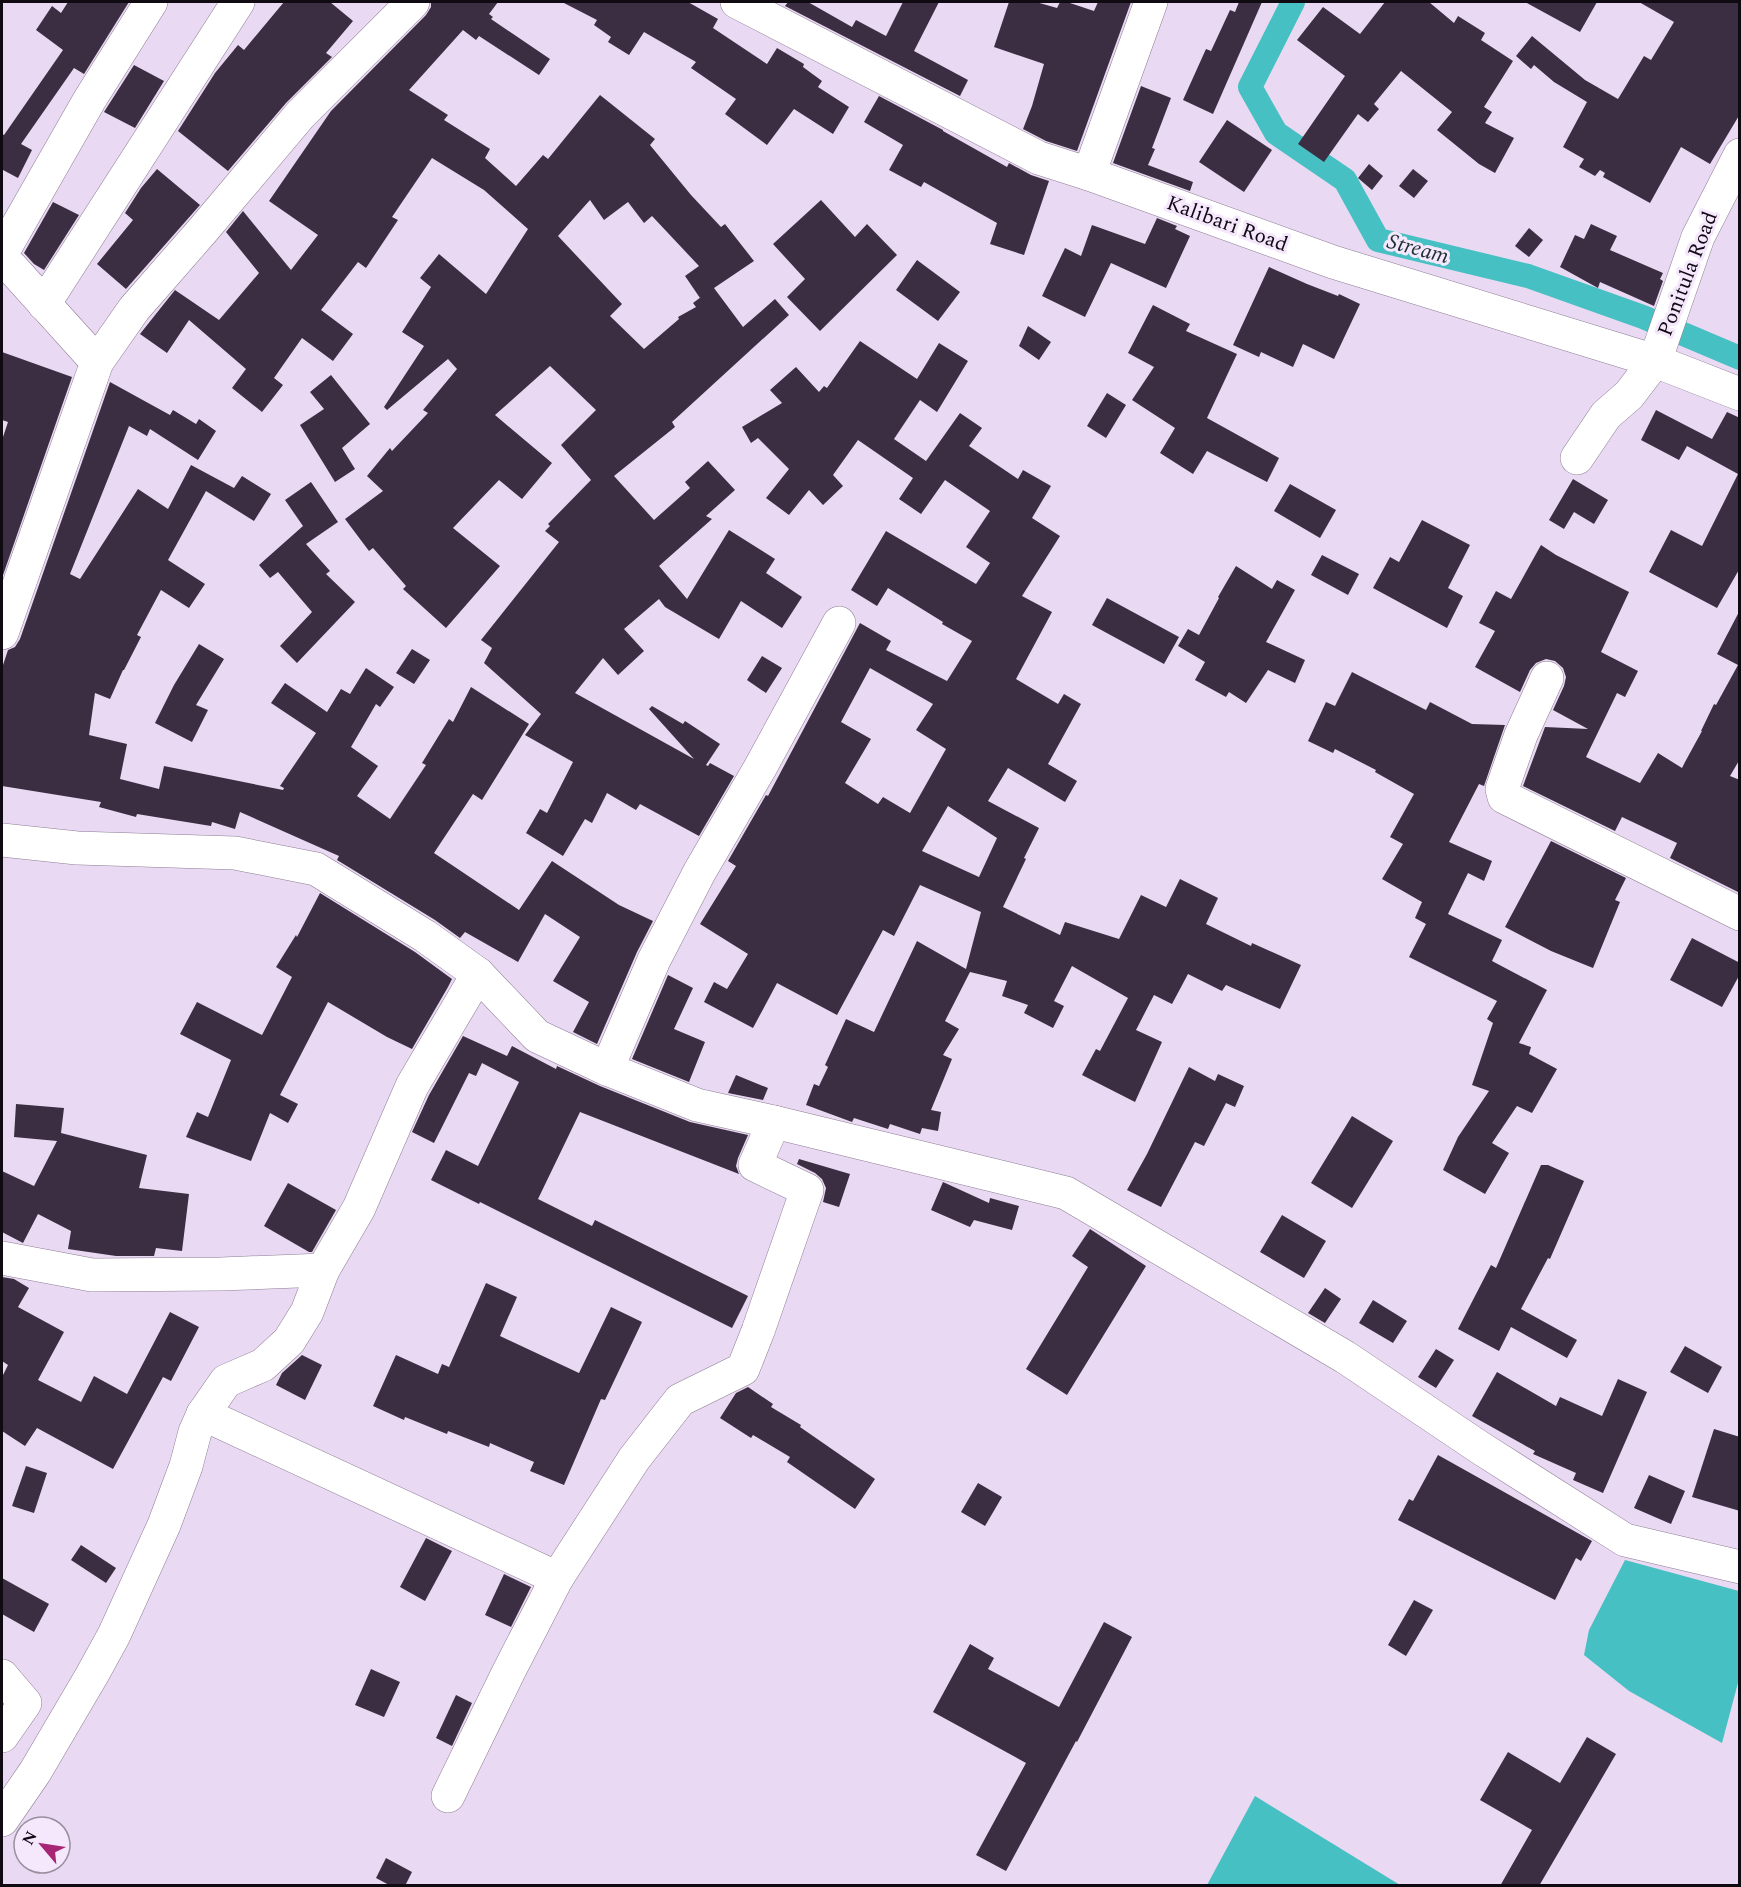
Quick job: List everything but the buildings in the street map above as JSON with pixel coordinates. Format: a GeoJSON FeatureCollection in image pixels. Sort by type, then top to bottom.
{"type":"FeatureCollection","features":[{"type":"Feature","properties":{"kind":"street"},"geometry":{"type":"LineString","coordinates":[[97,362],[44,304],[4,268],[90,99],[151,2]]}},
{"type":"Feature","properties":{"kind":"street"},"geometry":{"type":"LineString","coordinates":[[44,304],[238,2]]}},
{"type":"Feature","properties":{"kind":"street"},"geometry":{"type":"LineString","coordinates":[[2,633],[97,362],[134,309],[300,115],[413,2]]}},
{"type":"Feature","properties":{"kind":"street"},"geometry":{"type":"LineString","coordinates":[[1089,174],[1151,2]]}},
{"type":"Feature","properties":{"kind":"street","name":"Kalibari Road"},"geometry":{"type":"LineString","coordinates":[[755,6],[1039,158],[1333,262],[1655,360],[1740,394]]}},
{"type":"Feature","properties":{"kind":"street","name":"Ponitula Road"},"geometry":{"type":"LineString","coordinates":[[1577,458],[1606,415],[1629,395],[1655,360],[1698,237],[1740,155]]}},
{"type":"Feature","properties":{"kind":"street"},"geometry":{"type":"LineString","coordinates":[[606,1069],[654,960],[700,870],[760,768],[839,623]]}},
{"type":"Feature","properties":{"kind":"street"},"geometry":{"type":"LineString","coordinates":[[1547,678],[1521,735],[1502,789],[1504,797],[1740,914]]}},
{"type":"Feature","properties":{"kind":"street"},"geometry":{"type":"LineString","coordinates":[[2,840],[77,848],[236,854],[316,869],[425,936],[478,974],[537,1036],[606,1069],[697,1105],[1066,1193],[1346,1357],[1482,1449],[1625,1540],[1740,1567]]}},
{"type":"Feature","properties":{"kind":"street"},"geometry":{"type":"LineString","coordinates":[[2,1820],[34,1772],[114,1635],[165,1525],[203,1414],[226,1381],[263,1365],[289,1341],[307,1312],[323,1270],[359,1208],[412,1086],[478,974]]}},
{"type":"Feature","properties":{"kind":"street"},"geometry":{"type":"LineString","coordinates":[[448,1796],[557,1578],[634,1459],[680,1400],[743,1369],[807,1190],[755,1165],[774,1122]]}},
{"type":"Feature","properties":{"kind":"street"},"geometry":{"type":"LineString","coordinates":[[2,1258],[92,1275],[323,1270]]}},
{"type":"Feature","properties":{"kind":"street"},"geometry":{"type":"LineString","coordinates":[[203,1414],[557,1578]]}},
{"type":"Feature","properties":{"kind":"street"},"geometry":{"type":"LineString","coordinates":[[2,1676],[25,1703],[2,1736]]}},
{"type":"Feature","properties":{"kind":"shaded area"},"geometry":{"type":"Polygon","coordinates":[[[1625,1560],[1739,1591],[1739,1679],[1722,1743],[1629,1691],[1584,1655],[1589,1630],[1625,1560]]]}},
{"type":"Feature","properties":{"kind":"shaded area"},"geometry":{"type":"Polygon","coordinates":[[[1255,1796],[1400,1885],[1207,1885],[1255,1796]]]}},
{"type":"Feature","properties":{"kind":"waterway","name":"Stream"},"geometry":{"type":"LineString","coordinates":[[1293,2],[1250,87],[1276,133],[1345,180],[1378,240],[1528,276],[1643,317],[1740,358]]}}]}
